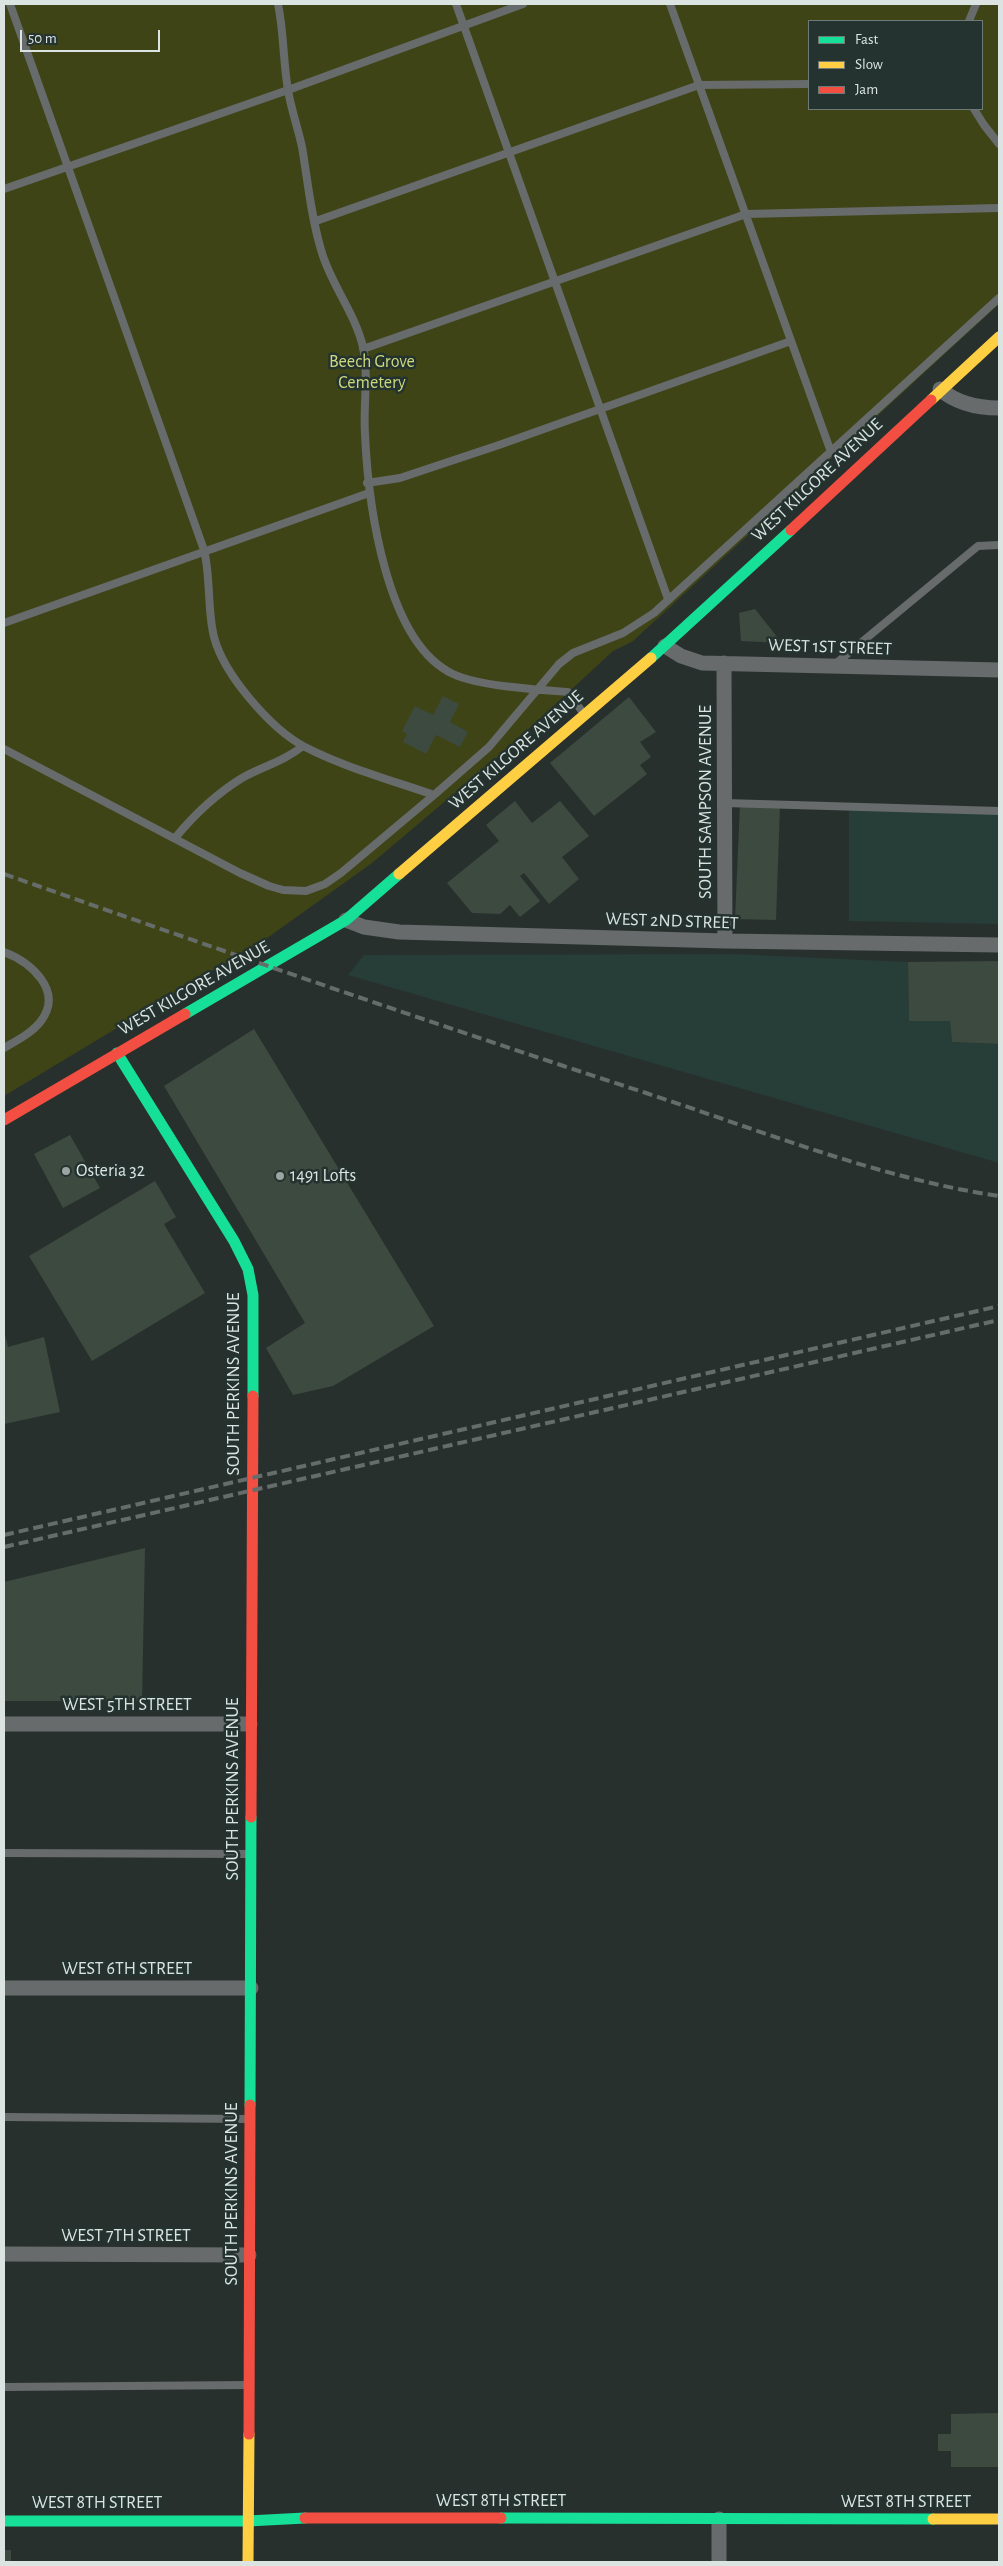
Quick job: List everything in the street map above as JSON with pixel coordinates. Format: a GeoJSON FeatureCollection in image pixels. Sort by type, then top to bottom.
{"type":"FeatureCollection","features":[{"type":"Feature","properties":{"kind":"street","name":"WEST KILGORE AVENUE"},"geometry":{"type":"LineString","coordinates":[[4,1120],[346,920],[665,646],[940,389],[999,337]]}},
{"type":"Feature","properties":{"kind":"street"},"geometry":{"type":"LineString","coordinates":[[940,389],[950,398],[999,408]]}},
{"type":"Feature","properties":{"kind":"street","name":"WEST 1ST STREET"},"geometry":{"type":"LineString","coordinates":[[665,646],[691,661],[999,670]]}},
{"type":"Feature","properties":{"kind":"street","name":"SOUTH SAMPSON AVENUE"},"geometry":{"type":"LineString","coordinates":[[724,663],[725,941]]}},
{"type":"Feature","properties":{"kind":"street","name":"WEST 2ND STREET"},"geometry":{"type":"LineString","coordinates":[[346,920],[364,927],[399,932],[725,941],[999,945]]}},
{"type":"Feature","properties":{"kind":"street","name":"SOUTH PERKINS AVENUE"},"geometry":{"type":"LineString","coordinates":[[117,1053],[234,1241],[248,1269],[253,1295],[248,2562]]}},
{"type":"Feature","properties":{"kind":"street","name":"WEST 5TH STREET"},"geometry":{"type":"LineString","coordinates":[[4,1724],[250,1724]]}},
{"type":"Feature","properties":{"kind":"street","name":"WEST 6TH STREET"},"geometry":{"type":"LineString","coordinates":[[4,1988],[251,1988]]}},
{"type":"Feature","properties":{"kind":"street","name":"WEST 7TH STREET"},"geometry":{"type":"LineString","coordinates":[[4,2254],[249,2255]]}},
{"type":"Feature","properties":{"kind":"street","name":"WEST 8TH STREET"},"geometry":{"type":"LineString","coordinates":[[4,2520],[248,2521],[277,2518],[999,2519]]}},
{"type":"Feature","properties":{"kind":"street"},"geometry":{"type":"LineString","coordinates":[[719,2519],[719,2562]]}},
{"type":"Feature","properties":{"kind":"lane"},"geometry":{"type":"LineString","coordinates":[[10,4],[67,169],[204,550],[209,570],[210,616],[222,658],[239,686],[263,712],[303,746],[331,759],[434,795]]}},
{"type":"Feature","properties":{"kind":"lane"},"geometry":{"type":"LineString","coordinates":[[278,4],[286,52],[288,90],[298,130],[322,253],[337,289],[357,326],[364,348],[367,483],[382,564],[395,601],[427,654],[443,668],[461,677],[539,690],[568,692],[585,714]]}},
{"type":"Feature","properties":{"kind":"lane"},"geometry":{"type":"LineString","coordinates":[[456,4],[668,600]]}},
{"type":"Feature","properties":{"kind":"lane"},"geometry":{"type":"LineString","coordinates":[[4,189],[67,169],[523,4]]}},
{"type":"Feature","properties":{"kind":"lane"},"geometry":{"type":"LineString","coordinates":[[670,4],[831,452]]}},
{"type":"Feature","properties":{"kind":"lane"},"geometry":{"type":"LineString","coordinates":[[969,20],[976,4]]}},
{"type":"Feature","properties":{"kind":"lane"},"geometry":{"type":"LineString","coordinates":[[316,222],[699,85],[808,84]]}},
{"type":"Feature","properties":{"kind":"lane"},"geometry":{"type":"LineString","coordinates":[[975,110],[999,144]]}},
{"type":"Feature","properties":{"kind":"lane"},"geometry":{"type":"LineString","coordinates":[[364,348],[746,214],[999,208]]}},
{"type":"Feature","properties":{"kind":"lane"},"geometry":{"type":"LineString","coordinates":[[4,749],[240,873],[269,886],[283,890],[306,891],[325,884],[341,873],[489,747],[559,664],[573,653],[623,633],[654,613],[999,298]]}},
{"type":"Feature","properties":{"kind":"lane"},"geometry":{"type":"LineString","coordinates":[[367,483],[400,478],[791,341]]}},
{"type":"Feature","properties":{"kind":"lane"},"geometry":{"type":"LineString","coordinates":[[4,623],[204,550],[369,493]]}},
{"type":"Feature","properties":{"kind":"lane"},"geometry":{"type":"LineString","coordinates":[[833,666],[978,546],[999,545]]}},
{"type":"Feature","properties":{"kind":"lane"},"geometry":{"type":"LineString","coordinates":[[175,838],[192,817],[214,798],[242,778],[289,758],[303,746]]}},
{"type":"Feature","properties":{"kind":"lane"},"geometry":{"type":"LineString","coordinates":[[725,803],[999,811]]}},
{"type":"Feature","properties":{"kind":"lane"},"geometry":{"type":"LineString","coordinates":[[4,952],[26,963],[39,975],[46,985],[48,1007],[42,1020],[34,1028],[4,1048]]}},
{"type":"Feature","properties":{"kind":"lane"},"geometry":{"type":"LineString","coordinates":[[4,1853],[250,1854]]}},
{"type":"Feature","properties":{"kind":"lane"},"geometry":{"type":"LineString","coordinates":[[4,2117],[250,2119]]}},
{"type":"Feature","properties":{"kind":"lane"},"geometry":{"type":"LineString","coordinates":[[4,2387],[248,2385]]}},
{"type":"Feature","properties":{"kind":"shaded area"},"geometry":{"type":"Polygon","coordinates":[[[849,806],[999,811],[999,924],[849,921],[849,806]]]}},
{"type":"Feature","properties":{"kind":"shaded area"},"geometry":{"type":"Polygon","coordinates":[[[732,954],[908,962],[909,1021],[950,1021],[952,1042],[999,1044],[999,1163],[348,975],[364,955],[732,954]]]}},
{"type":"Feature","properties":{"kind":"green space","name":"Beech Grove Cemetery"},"geometry":{"type":"Polygon","coordinates":[[[4,4],[999,4],[999,304],[633,641],[613,651],[507,749],[372,863],[270,936],[4,1096],[4,4]]]}},
{"type":"Feature","properties":{"kind":"building"},"geometry":{"type":"Polygon","coordinates":[[[755,609],[782,643],[741,641],[739,613],[755,609]]]}},
{"type":"Feature","properties":{"kind":"building"},"geometry":{"type":"Polygon","coordinates":[[[443,696],[459,704],[450,722],[468,732],[460,747],[436,735],[426,754],[403,742],[407,734],[402,731],[415,706],[433,715],[443,696]]]}},
{"type":"Feature","properties":{"kind":"building"},"geometry":{"type":"Polygon","coordinates":[[[629,697],[656,732],[640,742],[651,757],[640,765],[647,774],[594,816],[550,763],[629,697]]]}},
{"type":"Feature","properties":{"kind":"building"},"geometry":{"type":"Polygon","coordinates":[[[515,801],[532,823],[560,801],[589,836],[562,857],[579,879],[549,904],[524,873],[520,876],[540,901],[520,917],[510,905],[500,914],[472,913],[447,883],[499,841],[486,825],[515,801]]]}},
{"type":"Feature","properties":{"kind":"building"},"geometry":{"type":"Polygon","coordinates":[[[740,804],[780,805],[776,920],[735,919],[740,804]]]}},
{"type":"Feature","properties":{"kind":"building"},"geometry":{"type":"Polygon","coordinates":[[[999,961],[999,1044],[952,1042],[950,1021],[909,1021],[908,962],[999,961]]]}},
{"type":"Feature","properties":{"kind":"building","name":"1491 Lofts"},"geometry":{"type":"Polygon","coordinates":[[[254,1029],[434,1326],[333,1386],[293,1395],[266,1348],[305,1323],[164,1086],[254,1029]]]}},
{"type":"Feature","properties":{"kind":"building","name":"Osteria 32"},"geometry":{"type":"Polygon","coordinates":[[[70,1135],[100,1188],[63,1208],[34,1154],[70,1135]]]}},
{"type":"Feature","properties":{"kind":"building"},"geometry":{"type":"Polygon","coordinates":[[[155,1181],[176,1217],[164,1224],[205,1293],[92,1361],[29,1256],[155,1181]]]}},
{"type":"Feature","properties":{"kind":"building"},"geometry":{"type":"Polygon","coordinates":[[[4,1331],[8,1347],[44,1337],[60,1412],[4,1424],[4,1331]]]}},
{"type":"Feature","properties":{"kind":"building"},"geometry":{"type":"Polygon","coordinates":[[[145,1548],[142,1701],[4,1701],[4,1582],[145,1548]]]}},
{"type":"Feature","properties":{"kind":"building"},"geometry":{"type":"Polygon","coordinates":[[[999,2413],[999,2467],[951,2467],[951,2451],[938,2451],[938,2434],[951,2434],[951,2414],[999,2413]]]}},
{"type":"Feature","properties":{"kind":"building"},"geometry":{"type":"Polygon","coordinates":[[[4,2550],[11,2550],[11,2562],[4,2562],[4,2550]]]}},
{"type":"Feature","properties":{"kind":"railway"},"geometry":{"type":"LineString","coordinates":[[4,874],[405,1013],[821,1152],[910,1178],[999,1196]]}},
{"type":"Feature","properties":{"kind":"railway"},"geometry":{"type":"LineString","coordinates":[[4,1535],[999,1306]]}},
{"type":"Feature","properties":{"kind":"railway"},"geometry":{"type":"LineString","coordinates":[[4,1547],[999,1320]]}},
{"type":"Feature","properties":{"kind":"traffic: fast"},"geometry":{"type":"LineString","coordinates":[[651,658],[791,530]]}},
{"type":"Feature","properties":{"kind":"traffic: fast"},"geometry":{"type":"LineString","coordinates":[[185,1014],[346,920],[399,874]]}},
{"type":"Feature","properties":{"kind":"traffic: fast"},"geometry":{"type":"LineString","coordinates":[[117,1053],[234,1241],[248,1269],[253,1295],[253,1396]]}},
{"type":"Feature","properties":{"kind":"traffic: fast"},"geometry":{"type":"LineString","coordinates":[[250,2105],[251,1817]]}},
{"type":"Feature","properties":{"kind":"traffic: fast"},"geometry":{"type":"LineString","coordinates":[[4,2521],[248,2521],[305,2518]]}},
{"type":"Feature","properties":{"kind":"traffic: fast"},"geometry":{"type":"LineString","coordinates":[[501,2518],[933,2519]]}},
{"type":"Feature","properties":{"kind":"traffic: slow"},"geometry":{"type":"LineString","coordinates":[[931,400],[999,337]]}},
{"type":"Feature","properties":{"kind":"traffic: slow"},"geometry":{"type":"LineString","coordinates":[[399,874],[651,658]]}},
{"type":"Feature","properties":{"kind":"traffic: slow"},"geometry":{"type":"LineString","coordinates":[[248,2562],[249,2434]]}},
{"type":"Feature","properties":{"kind":"traffic: slow"},"geometry":{"type":"LineString","coordinates":[[933,2519],[999,2519]]}},
{"type":"Feature","properties":{"kind":"traffic: jam"},"geometry":{"type":"LineString","coordinates":[[791,530],[931,400]]}},
{"type":"Feature","properties":{"kind":"traffic: jam"},"geometry":{"type":"LineString","coordinates":[[4,1120],[185,1014]]}},
{"type":"Feature","properties":{"kind":"traffic: jam"},"geometry":{"type":"LineString","coordinates":[[251,1817],[253,1396]]}},
{"type":"Feature","properties":{"kind":"traffic: jam"},"geometry":{"type":"LineString","coordinates":[[249,2434],[250,2105]]}},
{"type":"Feature","properties":{"kind":"traffic: jam"},"geometry":{"type":"LineString","coordinates":[[305,2518],[501,2518]]}},
{"type":"Feature","properties":{"kind":"place","name":"Osteria 32"},"geometry":{"type":"Point","coordinates":[66,1171]}},
{"type":"Feature","properties":{"kind":"place","name":"1491 Lofts"},"geometry":{"type":"Point","coordinates":[280,1176]}}]}
